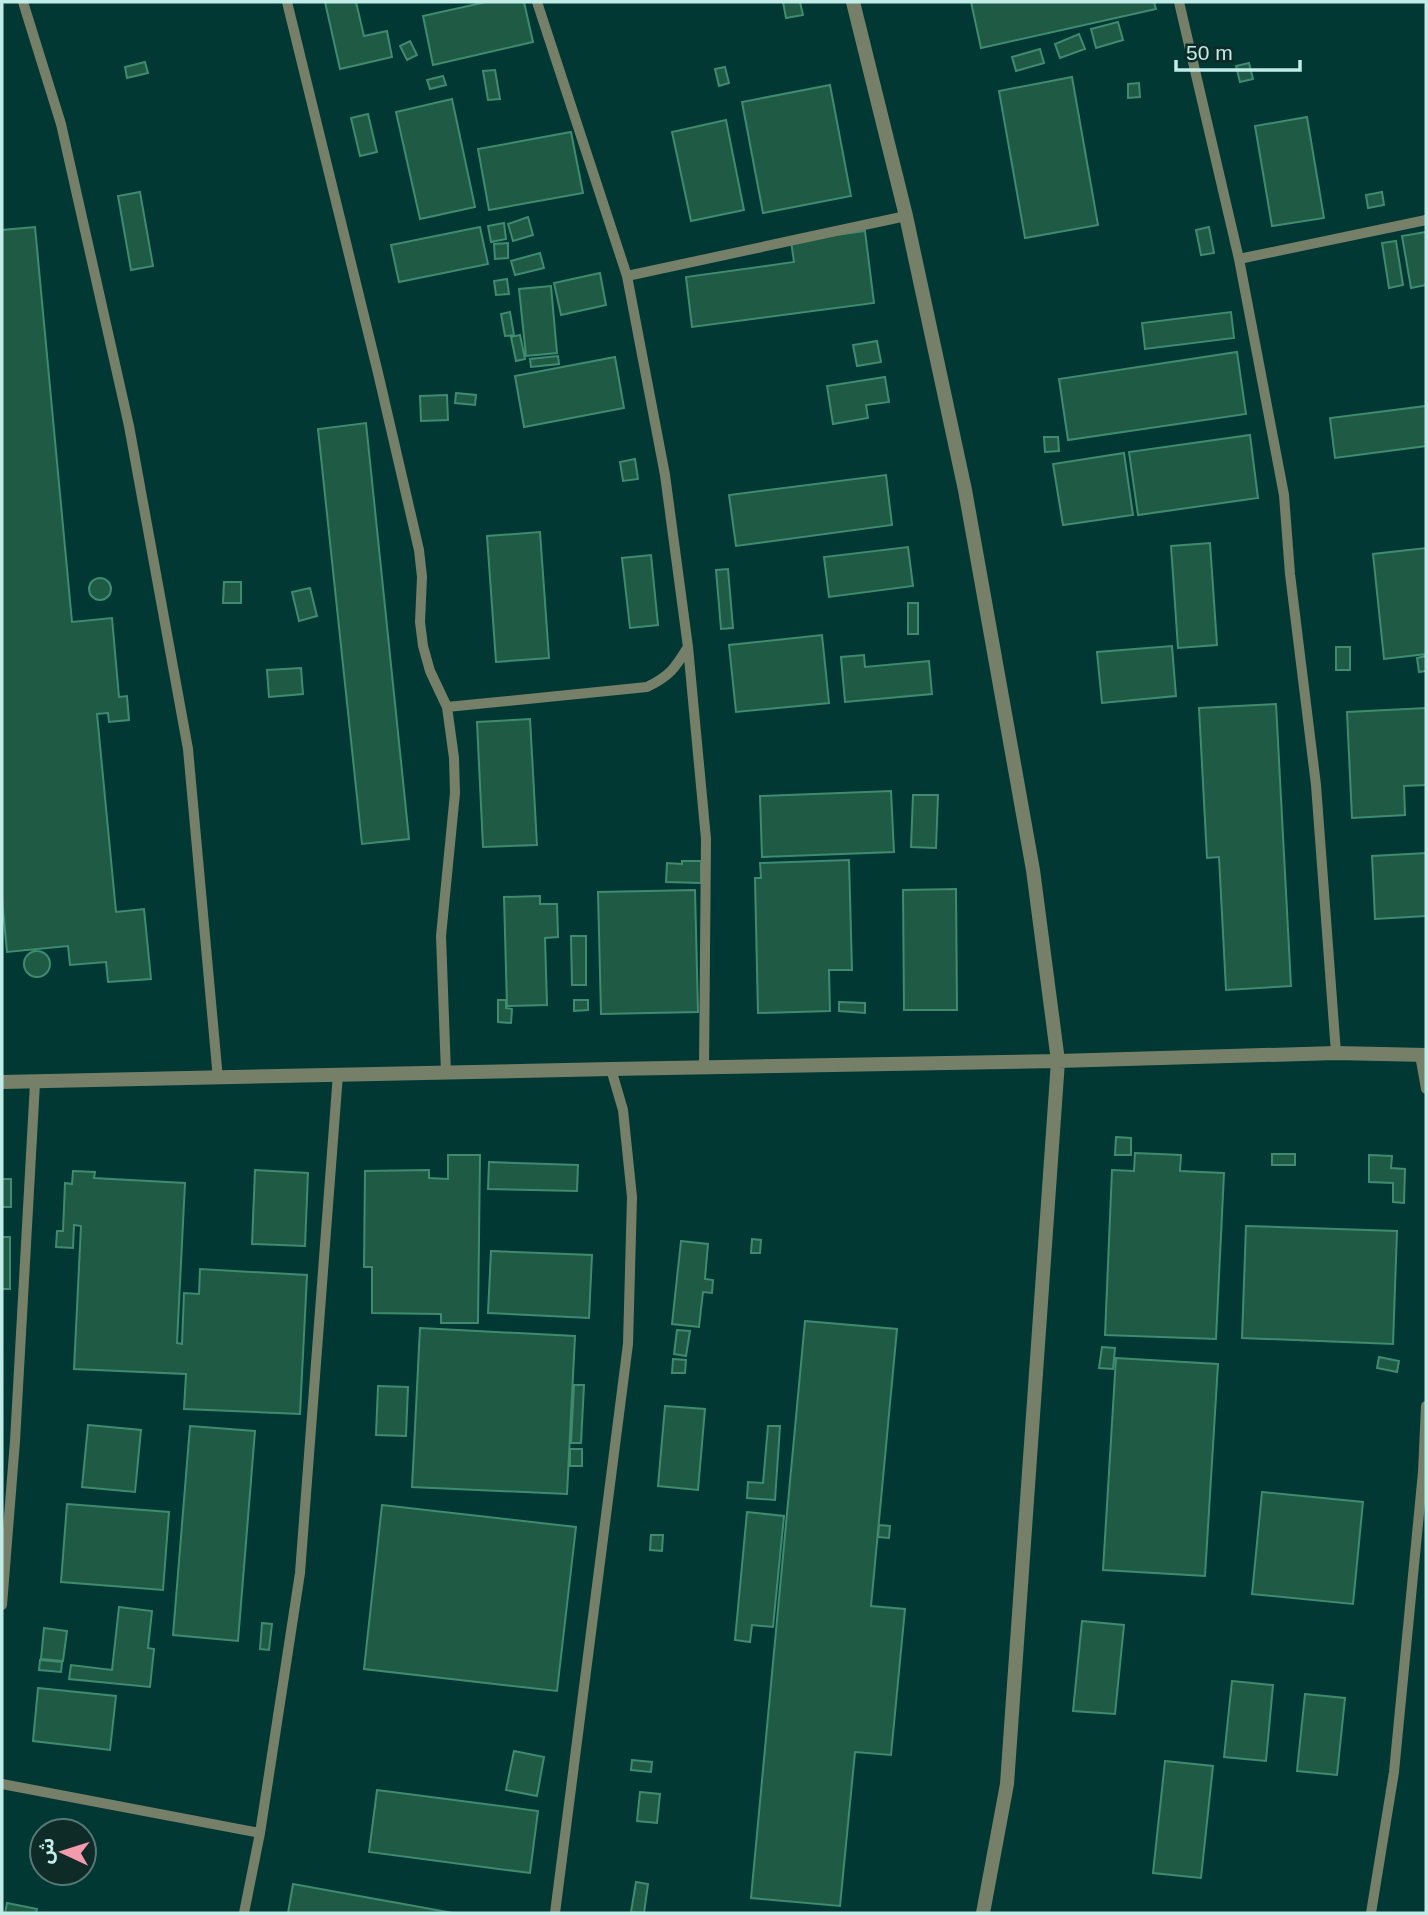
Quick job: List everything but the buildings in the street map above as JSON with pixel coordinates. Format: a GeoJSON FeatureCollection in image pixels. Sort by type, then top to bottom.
{"type":"FeatureCollection","features":[{"type":"Feature","properties":{"kind":"street"},"geometry":{"type":"LineString","coordinates":[[853,2],[906,216],[965,490],[1033,870],[1058,1061],[1007,1784],[983,1913]]}},
{"type":"Feature","properties":{"kind":"street"},"geometry":{"type":"LineString","coordinates":[[2,1082],[1336,1053],[1423,1055]]}},
{"type":"Feature","properties":{"kind":"lane"},"geometry":{"type":"LineString","coordinates":[[23,2],[61,124],[129,426],[188,749],[218,1079]]}},
{"type":"Feature","properties":{"kind":"lane"},"geometry":{"type":"LineString","coordinates":[[287,2],[419,550],[423,646],[430,671],[447,707],[454,758],[455,793],[441,936],[446,1073]]}},
{"type":"Feature","properties":{"kind":"lane"},"geometry":{"type":"LineString","coordinates":[[537,2],[627,276],[665,475],[688,648],[706,839],[704,1067]]}},
{"type":"Feature","properties":{"kind":"lane"},"geometry":{"type":"LineString","coordinates":[[1179,2],[1239,259],[1284,495],[1290,575],[1316,785],[1336,1053]]}},
{"type":"Feature","properties":{"kind":"lane"},"geometry":{"type":"LineString","coordinates":[[627,276],[906,216]]}},
{"type":"Feature","properties":{"kind":"lane"},"geometry":{"type":"LineString","coordinates":[[1239,259],[1426,220]]}},
{"type":"Feature","properties":{"kind":"lane"},"geometry":{"type":"LineString","coordinates":[[447,707],[648,687],[664,679],[688,648]]}},
{"type":"Feature","properties":{"kind":"lane"},"geometry":{"type":"LineString","coordinates":[[1423,1055],[1426,1089]]}},
{"type":"Feature","properties":{"kind":"lane"},"geometry":{"type":"LineString","coordinates":[[555,1913],[628,1344],[632,1197],[623,1110],[611,1069]]}},
{"type":"Feature","properties":{"kind":"lane"},"geometry":{"type":"LineString","coordinates":[[244,1913],[260,1833],[300,1573],[338,1074]]}},
{"type":"Feature","properties":{"kind":"lane"},"geometry":{"type":"LineString","coordinates":[[2,1605],[15,1441],[35,1083]]}},
{"type":"Feature","properties":{"kind":"lane"},"geometry":{"type":"LineString","coordinates":[[1371,1913],[1394,1772],[1423,1472],[1426,1406]]}},
{"type":"Feature","properties":{"kind":"lane"},"geometry":{"type":"LineString","coordinates":[[2,1784],[260,1833]]}}]}
